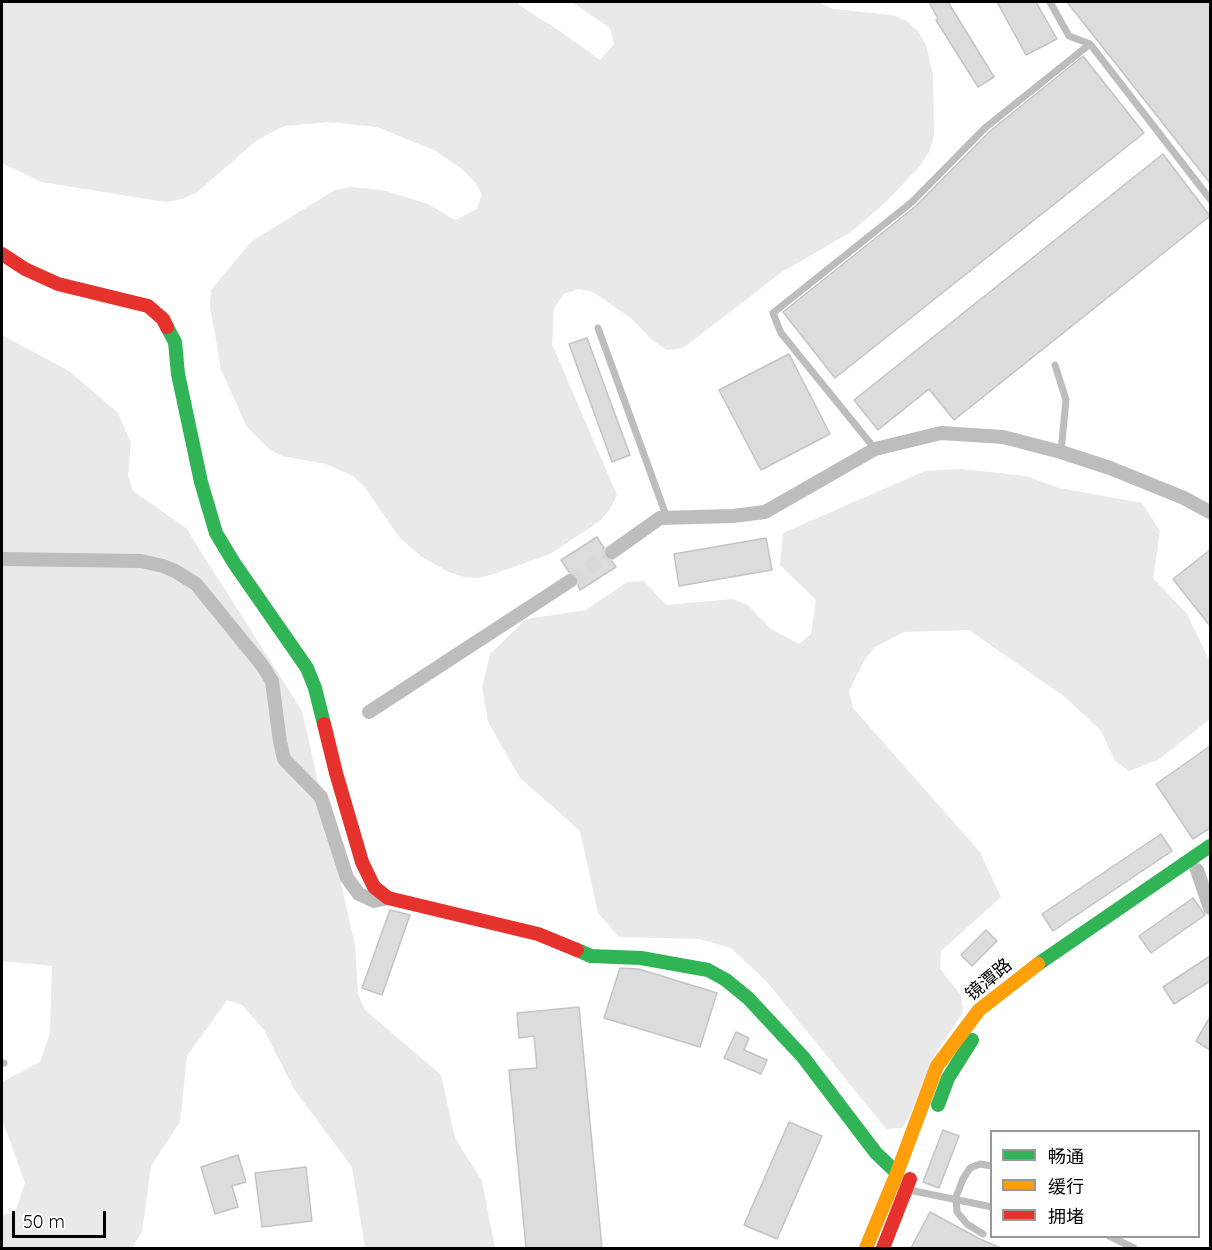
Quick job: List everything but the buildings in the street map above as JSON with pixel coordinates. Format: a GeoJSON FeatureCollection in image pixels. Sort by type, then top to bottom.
{"type":"FeatureCollection","features":[{"type":"Feature","properties":{"kind":"street"},"geometry":{"type":"LineString","coordinates":[[2,254],[25,269],[58,284],[148,306],[163,319],[175,342],[178,374],[199,471],[216,533],[307,668],[315,688],[336,773],[362,862],[374,887],[388,898],[538,934],[591,956],[641,957],[708,970],[726,980],[748,998],[803,1057],[876,1153],[897,1173]]}},
{"type":"Feature","properties":{"kind":"street"},"geometry":{"type":"LineString","coordinates":[[612,552],[660,518],[733,516],[765,512],[875,449],[941,433],[1002,437],[1061,452],[1110,468],[1184,498],[1210,512]]}},
{"type":"Feature","properties":{"kind":"street"},"geometry":{"type":"LineString","coordinates":[[2,560],[141,561],[175,571],[196,584],[262,665],[272,681],[284,759],[321,797],[348,878],[359,894],[374,901],[388,898]]}},
{"type":"Feature","properties":{"kind":"street"},"geometry":{"type":"LineString","coordinates":[[369,712],[570,581]]}},
{"type":"Feature","properties":{"kind":"street","name":"镜潭路"},"geometry":{"type":"LineString","coordinates":[[866,1248],[937,1066],[979,1010],[1029,970],[1210,846]]}},
{"type":"Feature","properties":{"kind":"street","name":"镜潭路"},"geometry":{"type":"LineString","coordinates":[[932,1121],[948,1078],[985,1019],[1034,979],[1210,862]]}},
{"type":"Feature","properties":{"kind":"street"},"geometry":{"type":"LineString","coordinates":[[1197,870],[1210,908]]}},
{"type":"Feature","properties":{"kind":"street"},"geometry":{"type":"LineString","coordinates":[[883,1248],[916,1163]]}},
{"type":"Feature","properties":{"kind":"lane"},"geometry":{"type":"LineString","coordinates":[[1050,2],[1069,36],[1090,44],[1210,199]]}},
{"type":"Feature","properties":{"kind":"lane"},"geometry":{"type":"LineString","coordinates":[[875,449],[781,333],[773,313],[912,202],[985,128],[1090,44]]}},
{"type":"Feature","properties":{"kind":"lane"},"geometry":{"type":"LineString","coordinates":[[598,328],[667,518]]}},
{"type":"Feature","properties":{"kind":"lane"},"geometry":{"type":"LineString","coordinates":[[1055,365],[1066,399],[1061,452]]}},
{"type":"Feature","properties":{"kind":"lane"},"geometry":{"type":"LineString","coordinates":[[983,1234],[967,1224],[957,1212],[956,1197],[970,1168],[980,1164],[990,1166]]}},
{"type":"Feature","properties":{"kind":"lane"},"geometry":{"type":"LineString","coordinates":[[906,1189],[990,1207]]}},
{"type":"Feature","properties":{"kind":"lane"},"geometry":{"type":"LineString","coordinates":[[1113,1238],[1134,1248]]}},
{"type":"Feature","properties":{"kind":"shaded area"},"geometry":{"type":"Polygon","coordinates":[[[2,2],[516,2],[600,60],[614,44],[610,28],[572,2],[817,2],[833,9],[892,15],[907,21],[918,31],[926,45],[933,74],[934,136],[929,152],[920,166],[886,202],[851,232],[782,272],[683,348],[667,350],[653,341],[632,319],[593,292],[578,289],[564,294],[554,308],[552,344],[617,495],[610,509],[600,521],[550,554],[494,574],[479,578],[464,577],[449,572],[422,557],[399,537],[364,486],[353,476],[326,464],[282,456],[269,449],[247,427],[221,370],[210,306],[211,290],[252,241],[335,190],[350,187],[382,190],[428,204],[455,220],[477,209],[482,194],[474,181],[462,169],[436,151],[377,127],[330,122],[284,126],[256,141],[196,193],[182,199],[166,202],[41,182],[2,163],[2,2]]]}},
{"type":"Feature","properties":{"kind":"shaded area"},"geometry":{"type":"Polygon","coordinates":[[[2,335],[69,371],[118,413],[131,443],[128,475],[133,491],[186,528],[302,711],[355,945],[358,994],[365,1010],[441,1075],[455,1138],[482,1181],[495,1248],[365,1248],[352,1167],[294,1089],[264,1030],[242,1005],[227,1000],[187,1056],[180,1122],[151,1166],[142,1232],[132,1248],[2,1248],[2,1215],[15,1212],[25,1183],[2,1119],[2,1082],[40,1062],[50,1033],[52,966],[2,961],[2,335]]]}},
{"type":"Feature","properties":{"kind":"shaded area"},"geometry":{"type":"Polygon","coordinates":[[[961,469],[1026,476],[1059,488],[1142,503],[1160,531],[1153,578],[1187,614],[1210,662],[1210,719],[1158,760],[1129,771],[1115,761],[1101,731],[1065,697],[969,630],[904,632],[875,647],[864,661],[849,691],[853,708],[980,852],[1001,897],[941,951],[940,969],[961,995],[963,1012],[936,1053],[911,1113],[902,1128],[886,1129],[767,982],[731,948],[700,939],[619,937],[598,913],[580,831],[520,778],[488,722],[482,687],[490,654],[526,619],[586,610],[627,582],[644,581],[666,605],[733,599],[748,605],[771,629],[799,644],[811,634],[816,600],[780,565],[783,533],[925,471],[961,469]]]}},
{"type":"Feature","properties":{"kind":"tunnel"},"geometry":{"type":"LineString","coordinates":[[570,581],[612,552]]}},
{"type":"Feature","properties":{"kind":"traffic: fast"},"geometry":{"type":"LineString","coordinates":[[167,327],[175,342],[178,374],[201,482],[216,533],[234,563],[307,668],[315,688],[324,724]]}},
{"type":"Feature","properties":{"kind":"traffic: fast"},"geometry":{"type":"LineString","coordinates":[[1038,964],[1210,846]]}},
{"type":"Feature","properties":{"kind":"traffic: fast"},"geometry":{"type":"LineString","coordinates":[[577,950],[591,956],[641,958],[708,970],[726,980],[748,998],[803,1057],[876,1153],[897,1173]]}},
{"type":"Feature","properties":{"kind":"traffic: fast"},"geometry":{"type":"LineString","coordinates":[[938,1105],[948,1078],[972,1040]]}},
{"type":"Feature","properties":{"kind":"traffic: slow"},"geometry":{"type":"LineString","coordinates":[[866,1248],[937,1066],[979,1010],[1038,964]]}},
{"type":"Feature","properties":{"kind":"traffic: jam"},"geometry":{"type":"LineString","coordinates":[[2,254],[25,269],[58,284],[148,306],[163,319],[167,327]]}},
{"type":"Feature","properties":{"kind":"traffic: jam"},"geometry":{"type":"LineString","coordinates":[[324,724],[362,862],[374,887],[388,898],[538,934],[577,950]]}},
{"type":"Feature","properties":{"kind":"traffic: jam"},"geometry":{"type":"LineString","coordinates":[[883,1248],[910,1179]]}}]}
